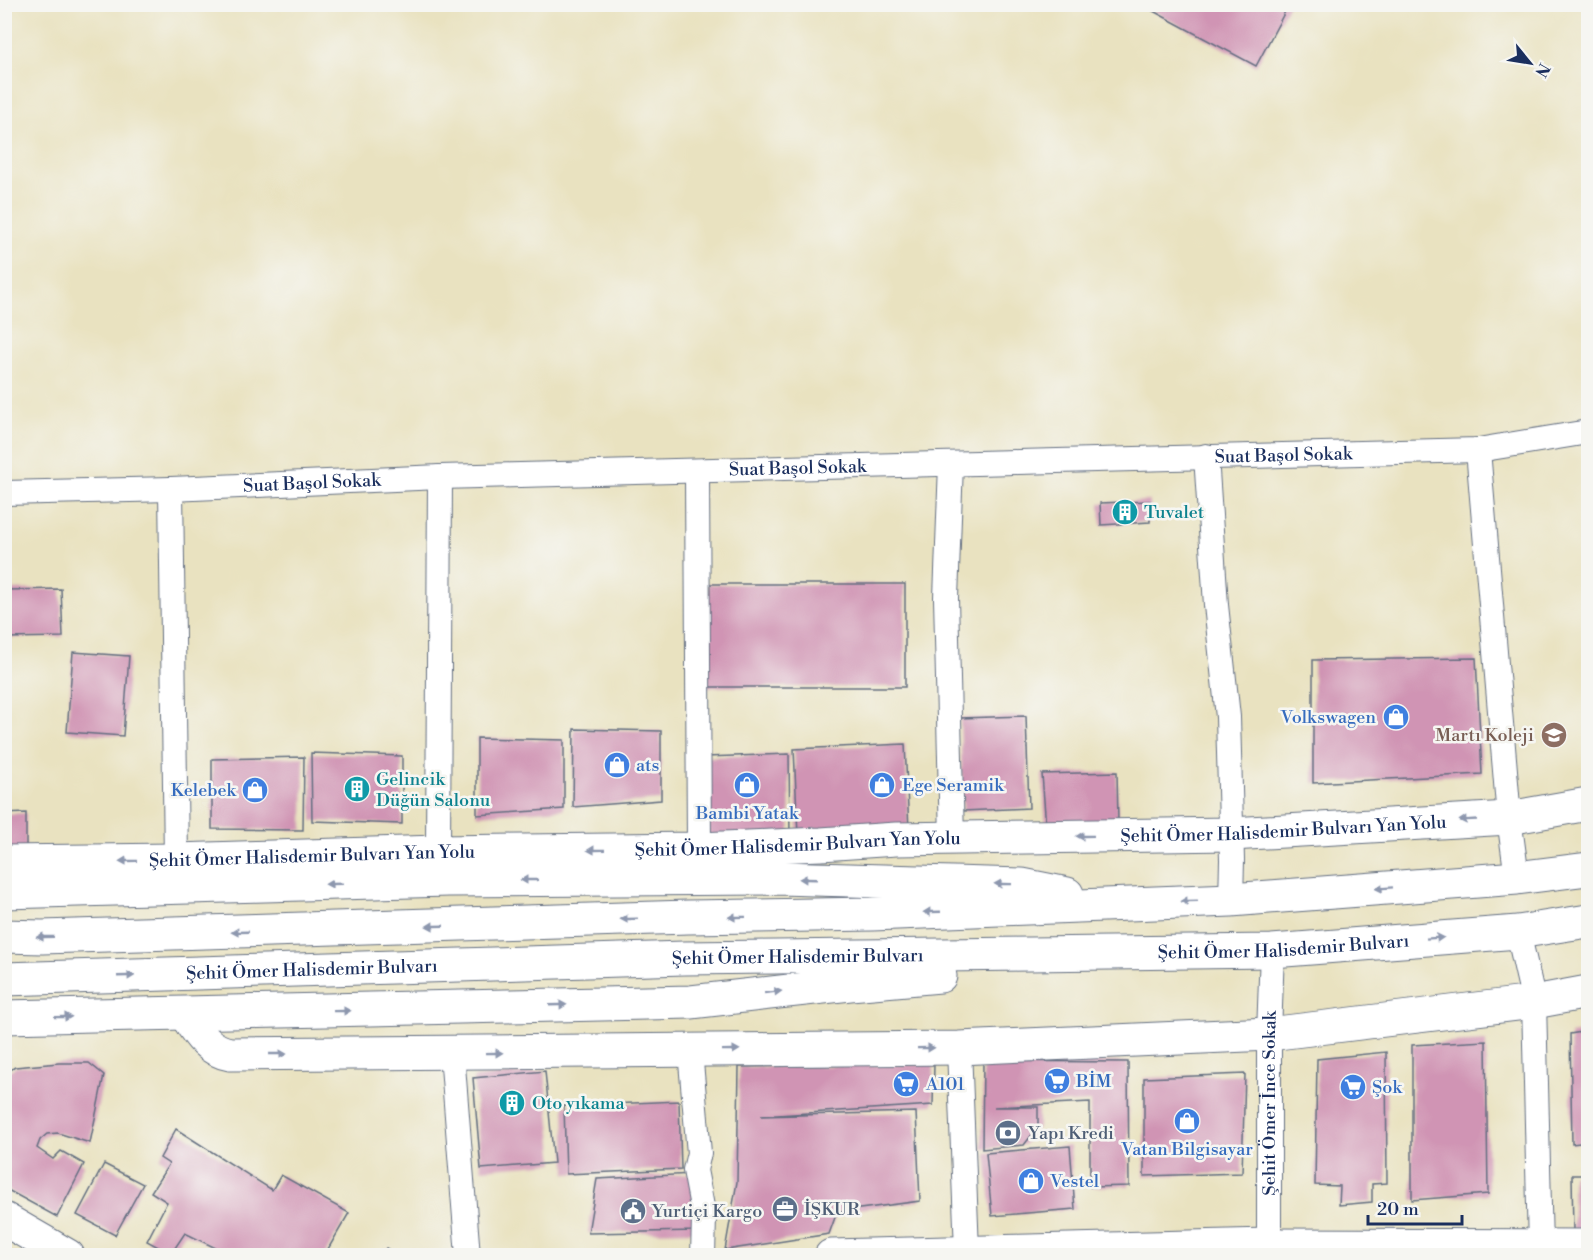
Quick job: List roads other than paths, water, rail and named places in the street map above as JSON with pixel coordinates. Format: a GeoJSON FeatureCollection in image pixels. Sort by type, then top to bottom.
{"type":"FeatureCollection","features":[{"type":"Feature","properties":{"kind":"main road","name":"Şehit Ömer Halisdemir Bulvarı Yan Yolu"},"geometry":{"type":"LineString","coordinates":[[4,862],[176,860],[438,852],[699,849],[896,839],[1232,834],[1509,818],[1588,804]]}},
{"type":"Feature","properties":{"kind":"main road"},"geometry":{"type":"LineString","coordinates":[[4,936],[42,937],[688,917],[872,914],[1231,900],[1516,878],[1588,869]]}},
{"type":"Feature","properties":{"kind":"main road"},"geometry":{"type":"LineString","coordinates":[[4,892],[448,880],[780,878],[1022,885],[1122,904]]}},
{"type":"Feature","properties":{"kind":"main road","name":"Şehit Ömer Halisdemir Bulvarı"},"geometry":{"type":"LineString","coordinates":[[4,979],[684,958],[1272,951],[1518,932],[1588,921]]}},
{"type":"Feature","properties":{"kind":"main road"},"geometry":{"type":"LineString","coordinates":[[4,1017],[691,1002],[929,976],[1032,975],[1129,954]]}},
{"type":"Feature","properties":{"kind":"main road"},"geometry":{"type":"LineString","coordinates":[[186,1014],[202,1039],[219,1052],[230,1054],[959,1048],[1269,1034],[1534,1002],[1588,992]]}},
{"type":"Feature","properties":{"kind":"main road"},"geometry":{"type":"LineString","coordinates":[[4,1219],[68,1256]]}},
{"type":"Feature","properties":{"kind":"main road"},"geometry":{"type":"LineString","coordinates":[[831,1256],[967,1251],[1546,1251],[1588,1246]]}},
{"type":"Feature","properties":{"kind":"street","name":"Suat Başol Sokak"},"geometry":{"type":"LineString","coordinates":[[4,493],[171,489],[440,477],[1478,450],[1588,432]]}},
{"type":"Feature","properties":{"kind":"street"},"geometry":{"type":"LineString","coordinates":[[1478,450],[1516,878]]}},
{"type":"Feature","properties":{"kind":"street"},"geometry":{"type":"LineString","coordinates":[[1206,456],[1216,605],[1228,717],[1232,834],[1231,900]]}},
{"type":"Feature","properties":{"kind":"street"},"geometry":{"type":"LineString","coordinates":[[951,464],[946,598],[952,838]]}},
{"type":"Feature","properties":{"kind":"street"},"geometry":{"type":"LineString","coordinates":[[697,471],[699,849]]}},
{"type":"Feature","properties":{"kind":"street"},"geometry":{"type":"LineString","coordinates":[[438,852],[440,477]]}},
{"type":"Feature","properties":{"kind":"street"},"geometry":{"type":"LineString","coordinates":[[171,489],[176,860]]}},
{"type":"Feature","properties":{"kind":"street"},"geometry":{"type":"LineString","coordinates":[[1518,932],[1534,1002],[1546,1251]]}},
{"type":"Feature","properties":{"kind":"street","name":"Şehit Ömer İnce Sokak"},"geometry":{"type":"LineString","coordinates":[[1270,1250],[1269,1034],[1272,951]]}},
{"type":"Feature","properties":{"kind":"street"},"geometry":{"type":"LineString","coordinates":[[959,1048],[967,1251]]}},
{"type":"Feature","properties":{"kind":"street"},"geometry":{"type":"LineString","coordinates":[[690,1051],[699,1153],[695,1170],[704,1217],[703,1256]]}},
{"type":"Feature","properties":{"kind":"street"},"geometry":{"type":"LineString","coordinates":[[452,1053],[468,1256]]}},
{"type":"Feature","properties":{"kind":"place","name":"Tuvalet"},"geometry":{"type":"Point","coordinates":[1125,512]}},
{"type":"Feature","properties":{"kind":"place","name":"Volkswagen"},"geometry":{"type":"Point","coordinates":[1396,717]}},
{"type":"Feature","properties":{"kind":"place","name":"Martı Koleji"},"geometry":{"type":"Point","coordinates":[1554,735]}},
{"type":"Feature","properties":{"kind":"place","name":"ats"},"geometry":{"type":"Point","coordinates":[617,765]}},
{"type":"Feature","properties":{"kind":"place","name":"Bambi Yatak"},"geometry":{"type":"Point","coordinates":[747,785]}},
{"type":"Feature","properties":{"kind":"place","name":"Ege Seramik"},"geometry":{"type":"Point","coordinates":[882,785]}},
{"type":"Feature","properties":{"kind":"place","name":"Gelincik Düğün Salonu"},"geometry":{"type":"Point","coordinates":[357,789]}},
{"type":"Feature","properties":{"kind":"place","name":"Kelebek"},"geometry":{"type":"Point","coordinates":[255,790]}},
{"type":"Feature","properties":{"kind":"place","name":"BİM"},"geometry":{"type":"Point","coordinates":[1057,1081]}},
{"type":"Feature","properties":{"kind":"place","name":"A101"},"geometry":{"type":"Point","coordinates":[906,1084]}},
{"type":"Feature","properties":{"kind":"place","name":"Şok"},"geometry":{"type":"Point","coordinates":[1353,1087]}},
{"type":"Feature","properties":{"kind":"place","name":"Oto yıkama"},"geometry":{"type":"Point","coordinates":[512,1103]}},
{"type":"Feature","properties":{"kind":"place","name":"Vatan Bilgisayar"},"geometry":{"type":"Point","coordinates":[1187,1121]}},
{"type":"Feature","properties":{"kind":"place","name":"Yapı Kredi"},"geometry":{"type":"Point","coordinates":[1008,1133]}},
{"type":"Feature","properties":{"kind":"place","name":"Vestel"},"geometry":{"type":"Point","coordinates":[1031,1181]}},
{"type":"Feature","properties":{"kind":"place","name":"İŞKUR"},"geometry":{"type":"Point","coordinates":[785,1209]}},
{"type":"Feature","properties":{"kind":"place","name":"Yurtiçi Kargo"},"geometry":{"type":"Point","coordinates":[633,1211]}}]}
